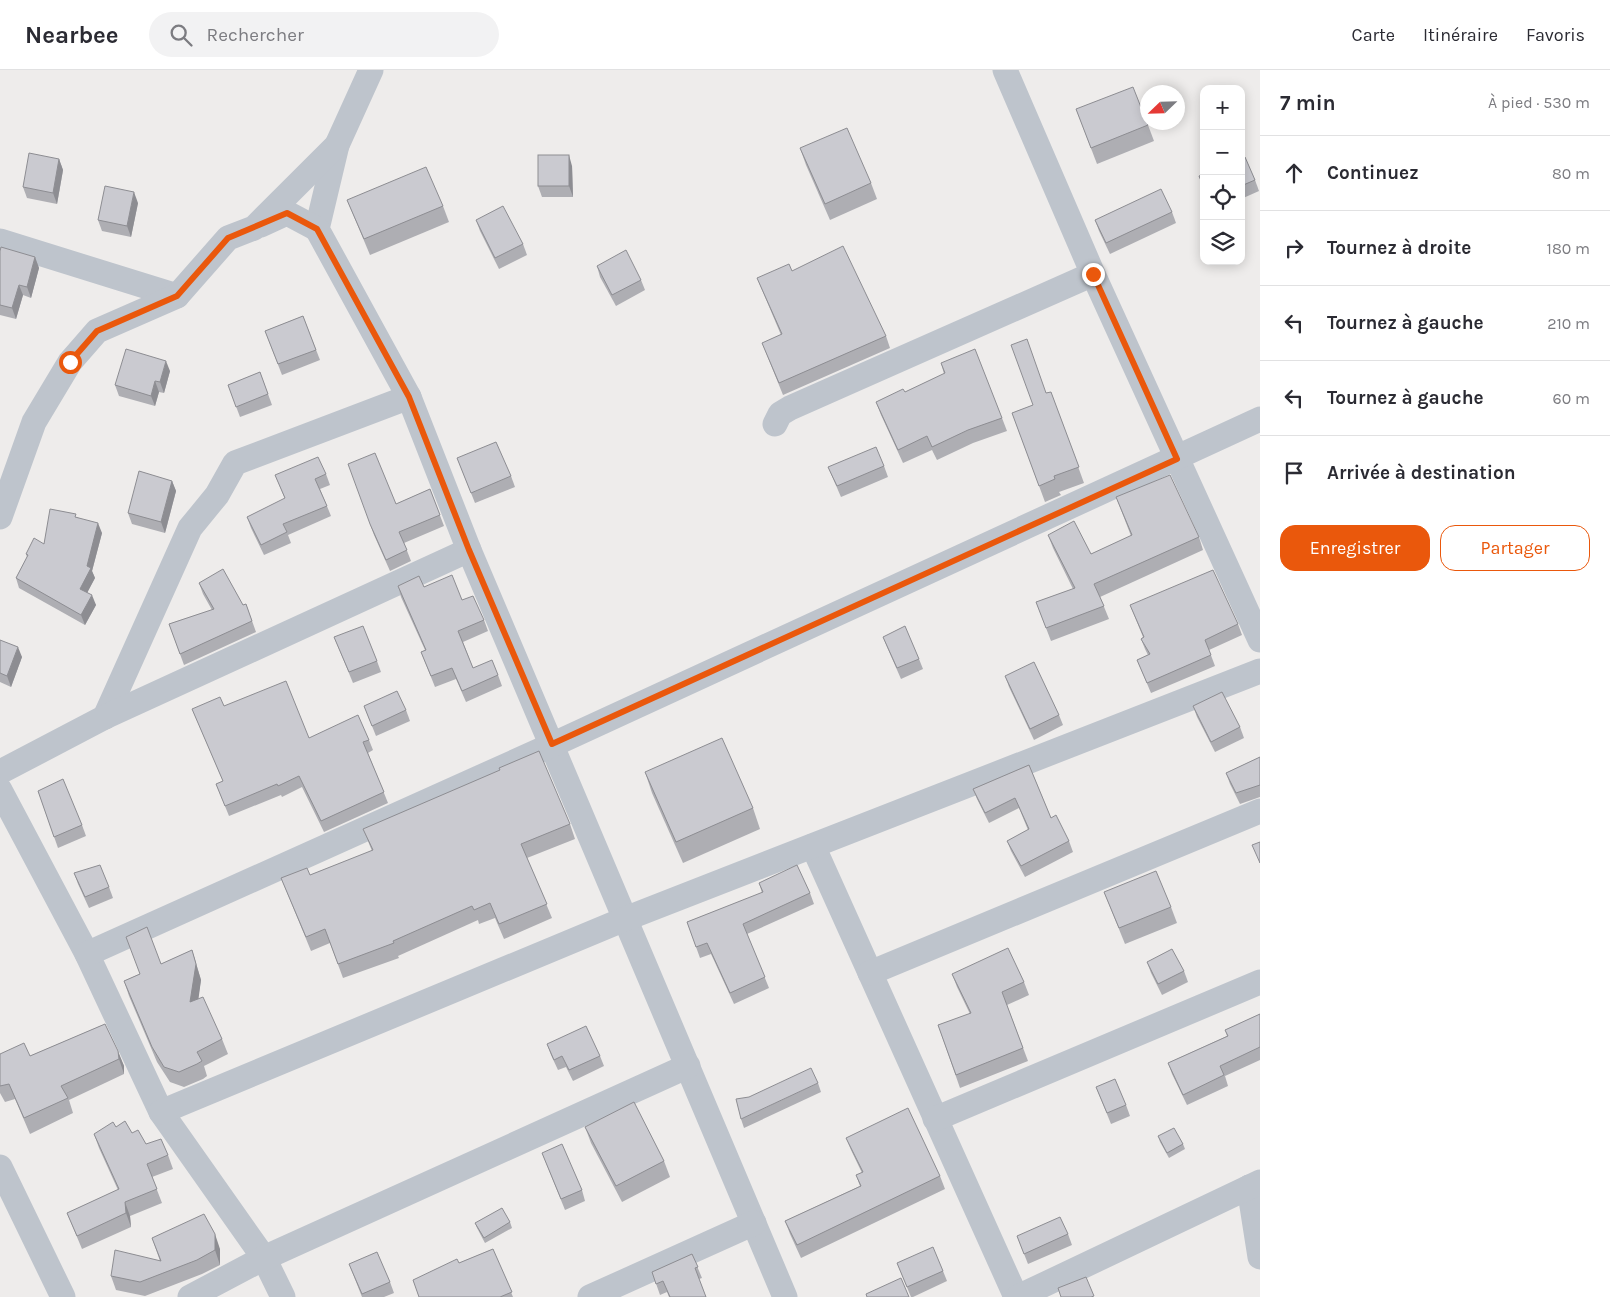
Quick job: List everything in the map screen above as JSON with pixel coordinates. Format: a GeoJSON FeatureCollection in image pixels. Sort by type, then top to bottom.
{"type":"FeatureCollection","features":[{"type":"Feature","properties":{"kind":"street"},"geometry":{"type":"LineString","coordinates":[[317,229],[337,145],[371,70]]}},
{"type":"Feature","properties":{"kind":"street"},"geometry":{"type":"LineString","coordinates":[[1005,70],[1093,274],[1260,640]]}},
{"type":"Feature","properties":{"kind":"street"},"geometry":{"type":"LineString","coordinates":[[254,228],[337,145]]}},
{"type":"Feature","properties":{"kind":"street"},"geometry":{"type":"LineString","coordinates":[[0,517],[34,422],[70,362],[97,331],[177,296],[228,238],[287,213],[317,229],[409,397],[469,550],[785,1297]]}},
{"type":"Feature","properties":{"kind":"street"},"geometry":{"type":"LineString","coordinates":[[0,241],[177,296]]}},
{"type":"Feature","properties":{"kind":"street"},"geometry":{"type":"LineString","coordinates":[[775,424],[780,414],[790,408],[1093,274]]}},
{"type":"Feature","properties":{"kind":"street"},"geometry":{"type":"LineString","coordinates":[[105,717],[190,528],[217,495],[235,463],[409,397]]}},
{"type":"Feature","properties":{"kind":"street"},"geometry":{"type":"LineString","coordinates":[[87,954],[1177,459],[1260,419]]}},
{"type":"Feature","properties":{"kind":"street"},"geometry":{"type":"LineString","coordinates":[[0,772],[105,717],[469,550]]}},
{"type":"Feature","properties":{"kind":"street"},"geometry":{"type":"LineString","coordinates":[[161,1112],[625,919],[1260,671]]}},
{"type":"Feature","properties":{"kind":"street"},"geometry":{"type":"LineString","coordinates":[[0,790],[87,954],[161,1112],[264,1258],[283,1297]]}},
{"type":"Feature","properties":{"kind":"street"},"geometry":{"type":"LineString","coordinates":[[870,974],[1260,811]]}},
{"type":"Feature","properties":{"kind":"street"},"geometry":{"type":"LineString","coordinates":[[813,846],[1017,1297],[1254,1185],[1260,1257]]}},
{"type":"Feature","properties":{"kind":"street"},"geometry":{"type":"LineString","coordinates":[[935,1118],[1260,982]]}},
{"type":"Feature","properties":{"kind":"street"},"geometry":{"type":"LineString","coordinates":[[190,1297],[264,1258],[688,1066]]}},
{"type":"Feature","properties":{"kind":"street"},"geometry":{"type":"LineString","coordinates":[[0,1166],[63,1297]]}},
{"type":"Feature","properties":{"kind":"street"},"geometry":{"type":"LineString","coordinates":[[590,1297],[754,1223]]}},
{"type":"Feature","properties":{"kind":"building"},"geometry":{"type":"Polygon","coordinates":[[[1133,87],[1140,105],[1140,128],[1091,148],[1076,109],[1133,87]]]}},
{"type":"Feature","properties":{"kind":"building"},"geometry":{"type":"Polygon","coordinates":[[[847,128],[871,183],[825,204],[800,148],[847,128]]]}},
{"type":"Feature","properties":{"kind":"building"},"geometry":{"type":"Polygon","coordinates":[[[29,153],[59,159],[53,193],[23,187],[29,153]]]}},
{"type":"Feature","properties":{"kind":"building"},"geometry":{"type":"Polygon","coordinates":[[[538,155],[569,155],[569,186],[538,186],[538,155]]]}},
{"type":"Feature","properties":{"kind":"building"},"geometry":{"type":"Polygon","coordinates":[[[1245,157],[1255,180],[1245,184],[1245,157]]]}},
{"type":"Feature","properties":{"kind":"building"},"geometry":{"type":"Polygon","coordinates":[[[426,167],[443,206],[364,239],[347,200],[426,167]]]}},
{"type":"Feature","properties":{"kind":"building"},"geometry":{"type":"Polygon","coordinates":[[[105,186],[134,192],[127,226],[98,220],[105,186]]]}},
{"type":"Feature","properties":{"kind":"building"},"geometry":{"type":"Polygon","coordinates":[[[1161,189],[1172,212],[1106,243],[1095,220],[1161,189]]]}},
{"type":"Feature","properties":{"kind":"building"},"geometry":{"type":"Polygon","coordinates":[[[503,206],[523,244],[495,258],[476,220],[503,206]]]}},
{"type":"Feature","properties":{"kind":"building"},"geometry":{"type":"Polygon","coordinates":[[[843,246],[886,336],[779,383],[762,343],[782,334],[757,278],[789,264],[792,271],[843,246]]]}},
{"type":"Feature","properties":{"kind":"building"},"geometry":{"type":"Polygon","coordinates":[[[1,247],[35,257],[27,287],[19,285],[12,308],[0,305],[1,247]]]}},
{"type":"Feature","properties":{"kind":"building"},"geometry":{"type":"Polygon","coordinates":[[[626,250],[641,280],[612,295],[597,266],[626,250]]]}},
{"type":"Feature","properties":{"kind":"building"},"geometry":{"type":"Polygon","coordinates":[[[303,316],[316,350],[278,364],[265,331],[303,316]]]}},
{"type":"Feature","properties":{"kind":"building"},"geometry":{"type":"Polygon","coordinates":[[[1027,339],[1046,393],[1051,392],[1079,467],[1054,476],[1055,479],[1039,486],[1012,413],[1033,405],[1011,345],[1027,339]]]}},
{"type":"Feature","properties":{"kind":"building"},"geometry":{"type":"Polygon","coordinates":[[[126,349],[166,361],[160,382],[155,381],[151,396],[115,385],[126,349]]]}},
{"type":"Feature","properties":{"kind":"building"},"geometry":{"type":"Polygon","coordinates":[[[975,349],[1002,418],[968,430],[932,447],[927,436],[898,450],[876,402],[903,389],[905,392],[945,373],[941,363],[975,349]]]}},
{"type":"Feature","properties":{"kind":"building"},"geometry":{"type":"Polygon","coordinates":[[[260,372],[268,394],[236,407],[228,385],[260,372]]]}},
{"type":"Feature","properties":{"kind":"building"},"geometry":{"type":"Polygon","coordinates":[[[496,442],[511,476],[471,493],[457,458],[496,442]]]}},
{"type":"Feature","properties":{"kind":"building"},"geometry":{"type":"Polygon","coordinates":[[[876,447],[884,466],[837,486],[828,467],[876,447]]]}},
{"type":"Feature","properties":{"kind":"building"},"geometry":{"type":"Polygon","coordinates":[[[375,453],[396,504],[430,489],[440,515],[399,532],[407,550],[386,560],[370,524],[348,464],[375,453]]]}},
{"type":"Feature","properties":{"kind":"building"},"geometry":{"type":"Polygon","coordinates":[[[318,457],[326,474],[315,479],[327,506],[283,524],[287,532],[261,545],[247,517],[285,498],[275,475],[318,457]]]}},
{"type":"Feature","properties":{"kind":"building"},"geometry":{"type":"Polygon","coordinates":[[[139,471],[172,481],[161,522],[128,513],[139,471]]]}},
{"type":"Feature","properties":{"kind":"building"},"geometry":{"type":"Polygon","coordinates":[[[1170,475],[1199,537],[1094,584],[1104,606],[1046,628],[1036,602],[1075,588],[1048,535],[1074,521],[1091,554],[1132,535],[1116,497],[1170,475]]]}},
{"type":"Feature","properties":{"kind":"building"},"geometry":{"type":"Polygon","coordinates":[[[50,509],[76,514],[75,517],[98,523],[87,566],[91,568],[80,589],[92,595],[81,615],[16,578],[28,555],[26,554],[34,538],[44,544],[50,509]]]}},
{"type":"Feature","properties":{"kind":"building"},"geometry":{"type":"Polygon","coordinates":[[[223,569],[243,605],[246,604],[252,621],[180,654],[169,624],[214,609],[199,583],[223,569]]]}},
{"type":"Feature","properties":{"kind":"building"},"geometry":{"type":"Polygon","coordinates":[[[1213,570],[1238,624],[1205,640],[1211,655],[1147,683],[1137,660],[1150,654],[1141,639],[1144,637],[1130,605],[1213,570]]]}},
{"type":"Feature","properties":{"kind":"building"},"geometry":{"type":"Polygon","coordinates":[[[452,575],[462,600],[473,596],[484,620],[458,631],[473,668],[492,660],[498,675],[462,691],[452,668],[431,676],[421,652],[426,650],[398,586],[419,576],[424,587],[452,575]]]}},
{"type":"Feature","properties":{"kind":"building"},"geometry":{"type":"Polygon","coordinates":[[[363,626],[377,661],[349,672],[334,637],[363,626]]]}},
{"type":"Feature","properties":{"kind":"building"},"geometry":{"type":"Polygon","coordinates":[[[905,626],[919,659],[897,668],[883,637],[905,626]]]}},
{"type":"Feature","properties":{"kind":"building"},"geometry":{"type":"Polygon","coordinates":[[[0,640],[18,647],[7,676],[0,673],[0,640]]]}},
{"type":"Feature","properties":{"kind":"building"},"geometry":{"type":"Polygon","coordinates":[[[1034,662],[1059,715],[1030,729],[1005,676],[1034,662]]]}},
{"type":"Feature","properties":{"kind":"building"},"geometry":{"type":"Polygon","coordinates":[[[286,681],[309,738],[358,715],[369,740],[363,742],[384,792],[321,821],[299,776],[225,806],[216,784],[223,781],[192,709],[220,697],[224,706],[286,681]]]}},
{"type":"Feature","properties":{"kind":"building"},"geometry":{"type":"Polygon","coordinates":[[[397,691],[406,710],[372,726],[364,706],[397,691]]]}},
{"type":"Feature","properties":{"kind":"building"},"geometry":{"type":"Polygon","coordinates":[[[1222,692],[1240,727],[1211,742],[1193,706],[1222,692]]]}},
{"type":"Feature","properties":{"kind":"building"},"geometry":{"type":"Polygon","coordinates":[[[722,738],[753,808],[676,842],[645,772],[722,738]]]}},
{"type":"Feature","properties":{"kind":"building"},"geometry":{"type":"Polygon","coordinates":[[[539,751],[570,824],[521,844],[547,904],[499,924],[490,903],[474,910],[472,906],[393,941],[394,943],[338,964],[325,929],[306,937],[281,878],[307,868],[310,875],[373,850],[363,829],[500,770],[499,768],[539,751]]]}},
{"type":"Feature","properties":{"kind":"building"},"geometry":{"type":"Polygon","coordinates":[[[1260,757],[1260,785],[1236,793],[1226,773],[1260,757]]]}},
{"type":"Feature","properties":{"kind":"building"},"geometry":{"type":"Polygon","coordinates":[[[1029,765],[1051,818],[1056,815],[1069,841],[1021,866],[1007,841],[1029,829],[1015,798],[985,813],[973,789],[1029,765]]]}},
{"type":"Feature","properties":{"kind":"building"},"geometry":{"type":"Polygon","coordinates":[[[63,779],[82,825],[54,837],[38,791],[63,779]]]}},
{"type":"Feature","properties":{"kind":"building"},"geometry":{"type":"Polygon","coordinates":[[[1260,842],[1260,863],[1252,845],[1260,842]]]}},
{"type":"Feature","properties":{"kind":"building"},"geometry":{"type":"Polygon","coordinates":[[[100,865],[109,887],[85,897],[74,873],[100,865]]]}},
{"type":"Feature","properties":{"kind":"building"},"geometry":{"type":"Polygon","coordinates":[[[797,865],[810,893],[743,924],[765,977],[730,993],[707,943],[696,947],[687,922],[763,892],[759,883],[797,865]]]}},
{"type":"Feature","properties":{"kind":"building"},"geometry":{"type":"Polygon","coordinates":[[[1156,871],[1171,907],[1119,928],[1104,892],[1156,871]]]}},
{"type":"Feature","properties":{"kind":"building"},"geometry":{"type":"Polygon","coordinates":[[[147,927],[161,964],[192,950],[196,964],[190,1002],[203,997],[222,1039],[197,1052],[202,1061],[179,1072],[164,1067],[152,1047],[124,981],[140,974],[126,937],[147,927]]]}},
{"type":"Feature","properties":{"kind":"building"},"geometry":{"type":"Polygon","coordinates":[[[1008,948],[1024,982],[1002,992],[1023,1048],[956,1075],[938,1025],[971,1013],[952,974],[1008,948]]]}},
{"type":"Feature","properties":{"kind":"building"},"geometry":{"type":"Polygon","coordinates":[[[1172,949],[1184,971],[1158,984],[1147,962],[1172,949]]]}},
{"type":"Feature","properties":{"kind":"building"},"geometry":{"type":"Polygon","coordinates":[[[1260,1014],[1260,1047],[1220,1066],[1224,1075],[1183,1095],[1168,1063],[1228,1036],[1225,1030],[1260,1014]]]}},
{"type":"Feature","properties":{"kind":"building"},"geometry":{"type":"Polygon","coordinates":[[[105,1024],[118,1051],[119,1059],[61,1086],[68,1098],[24,1118],[9,1084],[0,1086],[0,1054],[24,1043],[30,1056],[105,1024]]]}},
{"type":"Feature","properties":{"kind":"building"},"geometry":{"type":"Polygon","coordinates":[[[586,1026],[600,1056],[569,1070],[562,1056],[554,1060],[547,1044],[586,1026]]]}},
{"type":"Feature","properties":{"kind":"building"},"geometry":{"type":"Polygon","coordinates":[[[811,1068],[818,1083],[741,1119],[736,1099],[749,1097],[811,1068]]]}},
{"type":"Feature","properties":{"kind":"building"},"geometry":{"type":"Polygon","coordinates":[[[1115,1079],[1126,1105],[1107,1113],[1096,1087],[1115,1079]]]}},
{"type":"Feature","properties":{"kind":"building"},"geometry":{"type":"Polygon","coordinates":[[[634,1102],[664,1161],[616,1186],[585,1127],[634,1102]]]}},
{"type":"Feature","properties":{"kind":"building"},"geometry":{"type":"Polygon","coordinates":[[[908,1108],[940,1176],[797,1245],[785,1221],[861,1186],[856,1175],[863,1172],[846,1138],[908,1108]]]}},
{"type":"Feature","properties":{"kind":"building"},"geometry":{"type":"Polygon","coordinates":[[[125,1121],[132,1133],[138,1130],[146,1144],[161,1139],[168,1155],[147,1164],[157,1189],[125,1202],[126,1213],[77,1236],[67,1213],[119,1189],[94,1134],[113,1122],[116,1127],[125,1121]]]}},
{"type":"Feature","properties":{"kind":"building"},"geometry":{"type":"Polygon","coordinates":[[[1174,1128],[1183,1144],[1167,1153],[1158,1136],[1174,1128]]]}},
{"type":"Feature","properties":{"kind":"building"},"geometry":{"type":"Polygon","coordinates":[[[562,1144],[582,1190],[561,1199],[542,1153],[562,1144]]]}},
{"type":"Feature","properties":{"kind":"building"},"geometry":{"type":"Polygon","coordinates":[[[502,1208],[510,1222],[484,1238],[475,1223],[502,1208]]]}},
{"type":"Feature","properties":{"kind":"building"},"geometry":{"type":"Polygon","coordinates":[[[204,1214],[215,1234],[215,1250],[197,1260],[140,1282],[111,1276],[115,1250],[161,1261],[152,1238],[204,1214]]]}},
{"type":"Feature","properties":{"kind":"building"},"geometry":{"type":"Polygon","coordinates":[[[1060,1217],[1068,1234],[1024,1254],[1017,1236],[1060,1217]]]}},
{"type":"Feature","properties":{"kind":"building"},"geometry":{"type":"Polygon","coordinates":[[[933,1247],[943,1271],[907,1287],[897,1263],[933,1247]]]}},
{"type":"Feature","properties":{"kind":"building"},"geometry":{"type":"Polygon","coordinates":[[[493,1249],[512,1292],[500,1297],[419,1297],[413,1280],[457,1259],[459,1263],[493,1249]]]}},
{"type":"Feature","properties":{"kind":"building"},"geometry":{"type":"Polygon","coordinates":[[[377,1252],[390,1282],[362,1294],[349,1264],[377,1252]]]}},
{"type":"Feature","properties":{"kind":"building"},"geometry":{"type":"Polygon","coordinates":[[[692,1254],[698,1267],[695,1268],[706,1297],[670,1297],[663,1281],[656,1284],[652,1272],[692,1254]]]}},
{"type":"Feature","properties":{"kind":"building"},"geometry":{"type":"Polygon","coordinates":[[[1086,1277],[1094,1296],[1061,1297],[1058,1288],[1086,1277]]]}},
{"type":"Feature","properties":{"kind":"building"},"geometry":{"type":"Polygon","coordinates":[[[901,1278],[909,1297],[867,1297],[866,1294],[901,1278]]]}},
{"type":"Feature","properties":{"kind":"route"},"geometry":{"type":"LineString","coordinates":[[70,362],[97,331],[177,296],[228,238],[287,213],[317,229],[409,397],[469,550],[552,744],[1177,459],[1093,274]]}}]}
